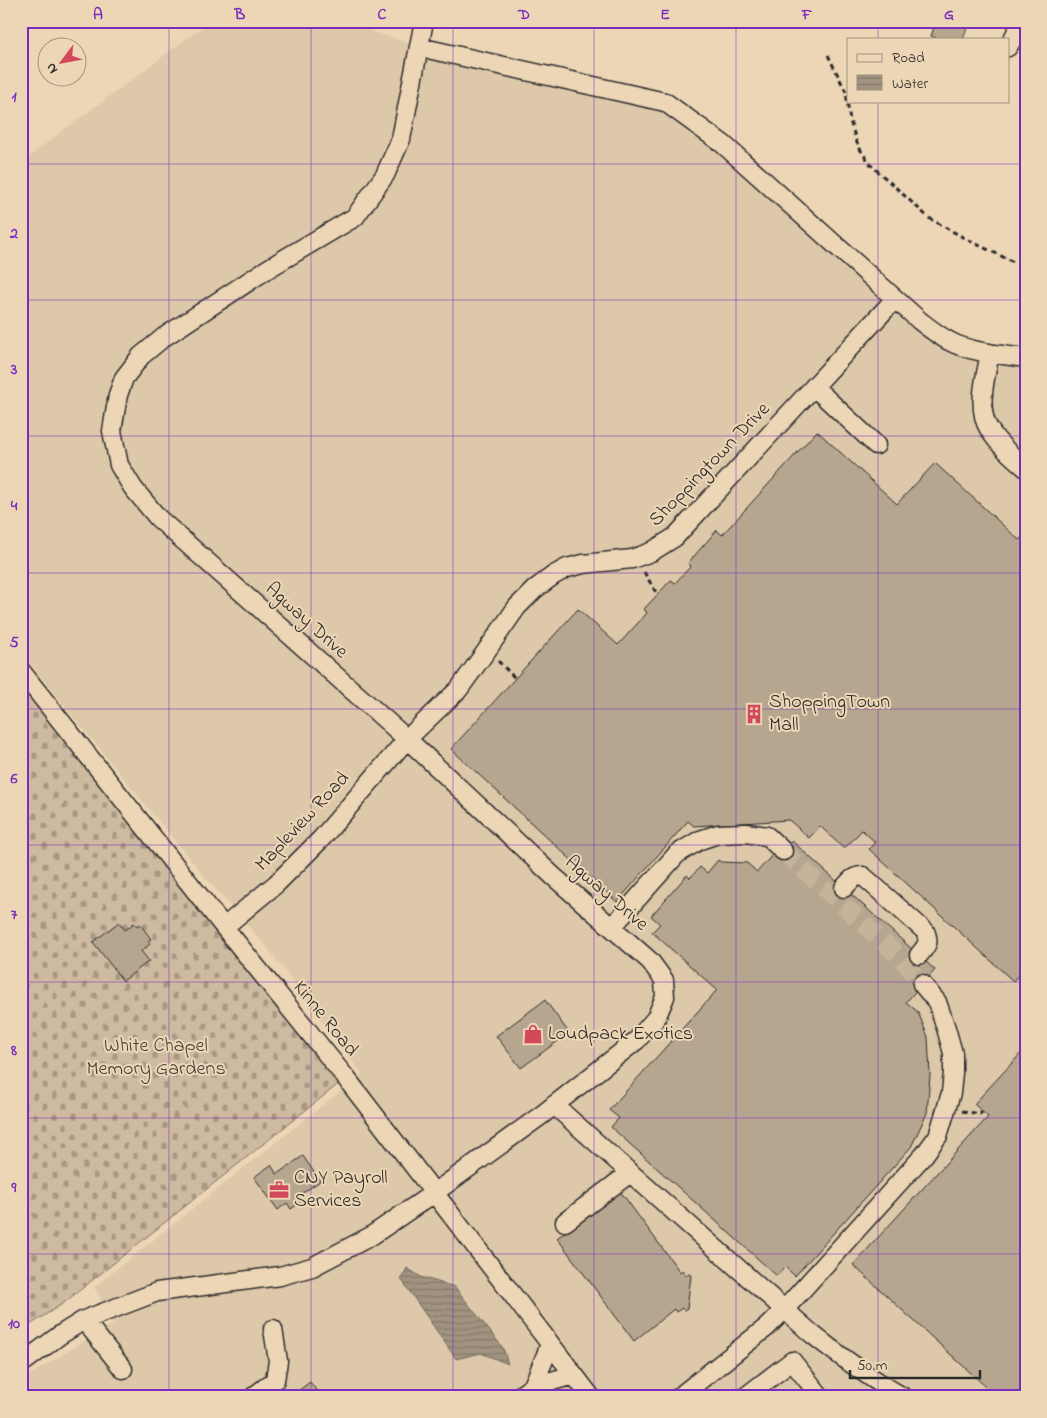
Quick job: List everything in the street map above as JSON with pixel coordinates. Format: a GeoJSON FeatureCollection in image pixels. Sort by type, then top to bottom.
{"type":"FeatureCollection","features":[{"type":"Feature","properties":{"kind":"street","name":"Agway Drive"},"geometry":{"type":"LineString","coordinates":[[21,1364],[84,1320],[157,1292],[280,1276],[312,1267],[371,1236],[434,1193],[554,1105],[637,1040],[656,1018],[665,997],[664,980],[650,962],[553,876],[407,739],[158,518],[133,488],[119,466],[112,431],[118,395],[124,378],[141,356],[164,337],[269,268],[355,217],[385,175],[401,139],[424,21]]}},
{"type":"Feature","properties":{"kind":"street"},"geometry":{"type":"LineString","coordinates":[[1010,44],[1023,21]]}},
{"type":"Feature","properties":{"kind":"street"},"geometry":{"type":"LineString","coordinates":[[419,47],[665,102],[724,144],[920,321],[950,342],[970,349],[1026,358]]}},
{"type":"Feature","properties":{"kind":"street","name":"Shoppingtown Drive"},"geometry":{"type":"LineString","coordinates":[[407,739],[458,689],[516,607],[535,589],[567,568],[583,564],[632,559],[651,552],[675,537],[895,299]]}},
{"type":"Feature","properties":{"kind":"street"},"geometry":{"type":"LineString","coordinates":[[990,353],[983,396],[983,412],[988,427],[1003,447],[1026,468]]}},
{"type":"Feature","properties":{"kind":"street"},"geometry":{"type":"LineString","coordinates":[[814,387],[876,444]]}},
{"type":"Feature","properties":{"kind":"street","name":"Kinne Road"},"geometry":{"type":"LineString","coordinates":[[21,671],[346,1078],[591,1397]]}},
{"type":"Feature","properties":{"kind":"street","name":"Mapleview Road"},"geometry":{"type":"LineString","coordinates":[[224,927],[276,884],[321,839],[407,739]]}},
{"type":"Feature","properties":{"kind":"street"},"geometry":{"type":"LineString","coordinates":[[612,927],[677,854],[700,840],[718,834],[746,832],[767,836],[783,851]]}},
{"type":"Feature","properties":{"kind":"street"},"geometry":{"type":"LineString","coordinates":[[844,888],[852,878],[863,876],[925,931],[928,938],[927,945],[919,955]]}},
{"type":"Feature","properties":{"kind":"street"},"geometry":{"type":"LineString","coordinates":[[679,1397],[767,1327],[784,1310],[924,1155],[938,1136],[951,1093],[953,1052],[937,1002],[922,984]]}},
{"type":"Feature","properties":{"kind":"street"},"geometry":{"type":"LineString","coordinates":[[554,1105],[812,1334],[884,1392],[903,1397]]}},
{"type":"Feature","properties":{"kind":"street"},"geometry":{"type":"LineString","coordinates":[[565,1222],[630,1173]]}},
{"type":"Feature","properties":{"kind":"street"},"geometry":{"type":"LineString","coordinates":[[84,1320],[123,1369]]}},
{"type":"Feature","properties":{"kind":"street"},"geometry":{"type":"LineString","coordinates":[[253,1397],[275,1380],[278,1361],[272,1329]]}},
{"type":"Feature","properties":{"kind":"street"},"geometry":{"type":"LineString","coordinates":[[533,1386],[550,1345]]}},
{"type":"Feature","properties":{"kind":"street"},"geometry":{"type":"LineString","coordinates":[[744,1397],[792,1361],[821,1397]]}},
{"type":"Feature","properties":{"kind":"street"},"geometry":{"type":"LineString","coordinates":[[518,1397],[533,1386],[574,1375]]}},
{"type":"Feature","properties":{"kind":"path"},"geometry":{"type":"LineString","coordinates":[[828,55],[846,92],[847,99]]}},
{"type":"Feature","properties":{"kind":"path"},"geometry":{"type":"LineString","coordinates":[[847,102],[850,121],[858,146],[871,165],[928,218],[1026,268]]}},
{"type":"Feature","properties":{"kind":"path"},"geometry":{"type":"LineString","coordinates":[[632,559],[647,575],[657,594]]}},
{"type":"Feature","properties":{"kind":"path"},"geometry":{"type":"LineString","coordinates":[[487,650],[515,678]]}},
{"type":"Feature","properties":{"kind":"shaded area"},"geometry":{"type":"Polygon","coordinates":[[[343,21],[419,47],[665,102],[933,330],[1026,358],[1026,1397],[21,1397],[21,1380],[114,1323],[94,1287],[362,1074],[266,946],[208,881],[21,653],[21,162],[209,22],[343,21]]]}},
{"type":"Feature","properties":{"kind":"green space","name":"White Chapel Memory Gardens"},"geometry":{"type":"Polygon","coordinates":[[[21,671],[346,1078],[65,1302],[21,1331],[21,671]]]}},
{"type":"Feature","properties":{"kind":"water"},"geometry":{"type":"Polygon","coordinates":[[[407,1268],[421,1277],[455,1287],[503,1348],[508,1364],[481,1353],[456,1359],[401,1279],[407,1268]]]}},
{"type":"Feature","properties":{"kind":"building"},"geometry":{"type":"Polygon","coordinates":[[[936,21],[970,21],[963,38],[936,38],[931,36],[936,21]]]}},
{"type":"Feature","properties":{"kind":"building","name":"ShoppingTown Mall"},"geometry":{"type":"Polygon","coordinates":[[[817,431],[897,504],[935,463],[1019,540],[1026,533],[1026,967],[1013,981],[869,849],[875,842],[862,830],[844,849],[820,826],[809,838],[789,820],[694,826],[688,821],[617,902],[451,749],[578,609],[618,645],[647,613],[644,609],[671,580],[675,583],[691,566],[688,563],[717,530],[722,535],[817,431]]]}},
{"type":"Feature","properties":{"kind":"building"},"geometry":{"type":"Polygon","coordinates":[[[792,841],[935,970],[906,1002],[918,1012],[928,1037],[930,1075],[927,1113],[911,1147],[795,1276],[785,1267],[777,1276],[611,1127],[619,1118],[609,1110],[717,990],[652,932],[660,924],[651,916],[687,875],[690,878],[700,867],[707,873],[718,860],[721,862],[747,863],[757,872],[775,852],[779,855],[792,841]]]}},
{"type":"Feature","properties":{"kind":"building"},"geometry":{"type":"Polygon","coordinates":[[[119,922],[125,930],[134,923],[137,926],[140,924],[151,939],[148,941],[150,944],[141,951],[149,961],[123,981],[93,942],[119,922]]]}},
{"type":"Feature","properties":{"kind":"building","name":"Loudpack Exotics"},"geometry":{"type":"Polygon","coordinates":[[[545,1000],[569,1033],[521,1068],[496,1036],[545,1000]]]}},
{"type":"Feature","properties":{"kind":"building"},"geometry":{"type":"Polygon","coordinates":[[[1026,1048],[1026,1397],[997,1397],[853,1265],[988,1117],[974,1104],[1026,1048]]]}},
{"type":"Feature","properties":{"kind":"building"},"geometry":{"type":"Polygon","coordinates":[[[303,1156],[320,1181],[300,1195],[304,1200],[291,1209],[287,1203],[278,1210],[254,1177],[271,1165],[277,1174],[303,1156]]]}},
{"type":"Feature","properties":{"kind":"building"},"geometry":{"type":"Polygon","coordinates":[[[620,1191],[680,1272],[682,1270],[686,1275],[689,1273],[691,1276],[687,1308],[684,1310],[682,1308],[676,1312],[674,1309],[634,1341],[557,1238],[620,1191]]]}},
{"type":"Feature","properties":{"kind":"building"},"geometry":{"type":"Polygon","coordinates":[[[310,1382],[321,1397],[290,1397],[310,1382]]]}},
{"type":"Feature","properties":{"kind":"tunnel"},"geometry":{"type":"LineString","coordinates":[[783,851],[901,958],[922,984]]}},
{"type":"Feature","properties":{"kind":"place","name":"ShoppingTown Mall"},"geometry":{"type":"Point","coordinates":[754,714]}},
{"type":"Feature","properties":{"kind":"place","name":"Loudpack Exotics"},"geometry":{"type":"Point","coordinates":[533,1034]}},
{"type":"Feature","properties":{"kind":"place","name":"CNY Payroll Services"},"geometry":{"type":"Point","coordinates":[279,1190]}}]}
